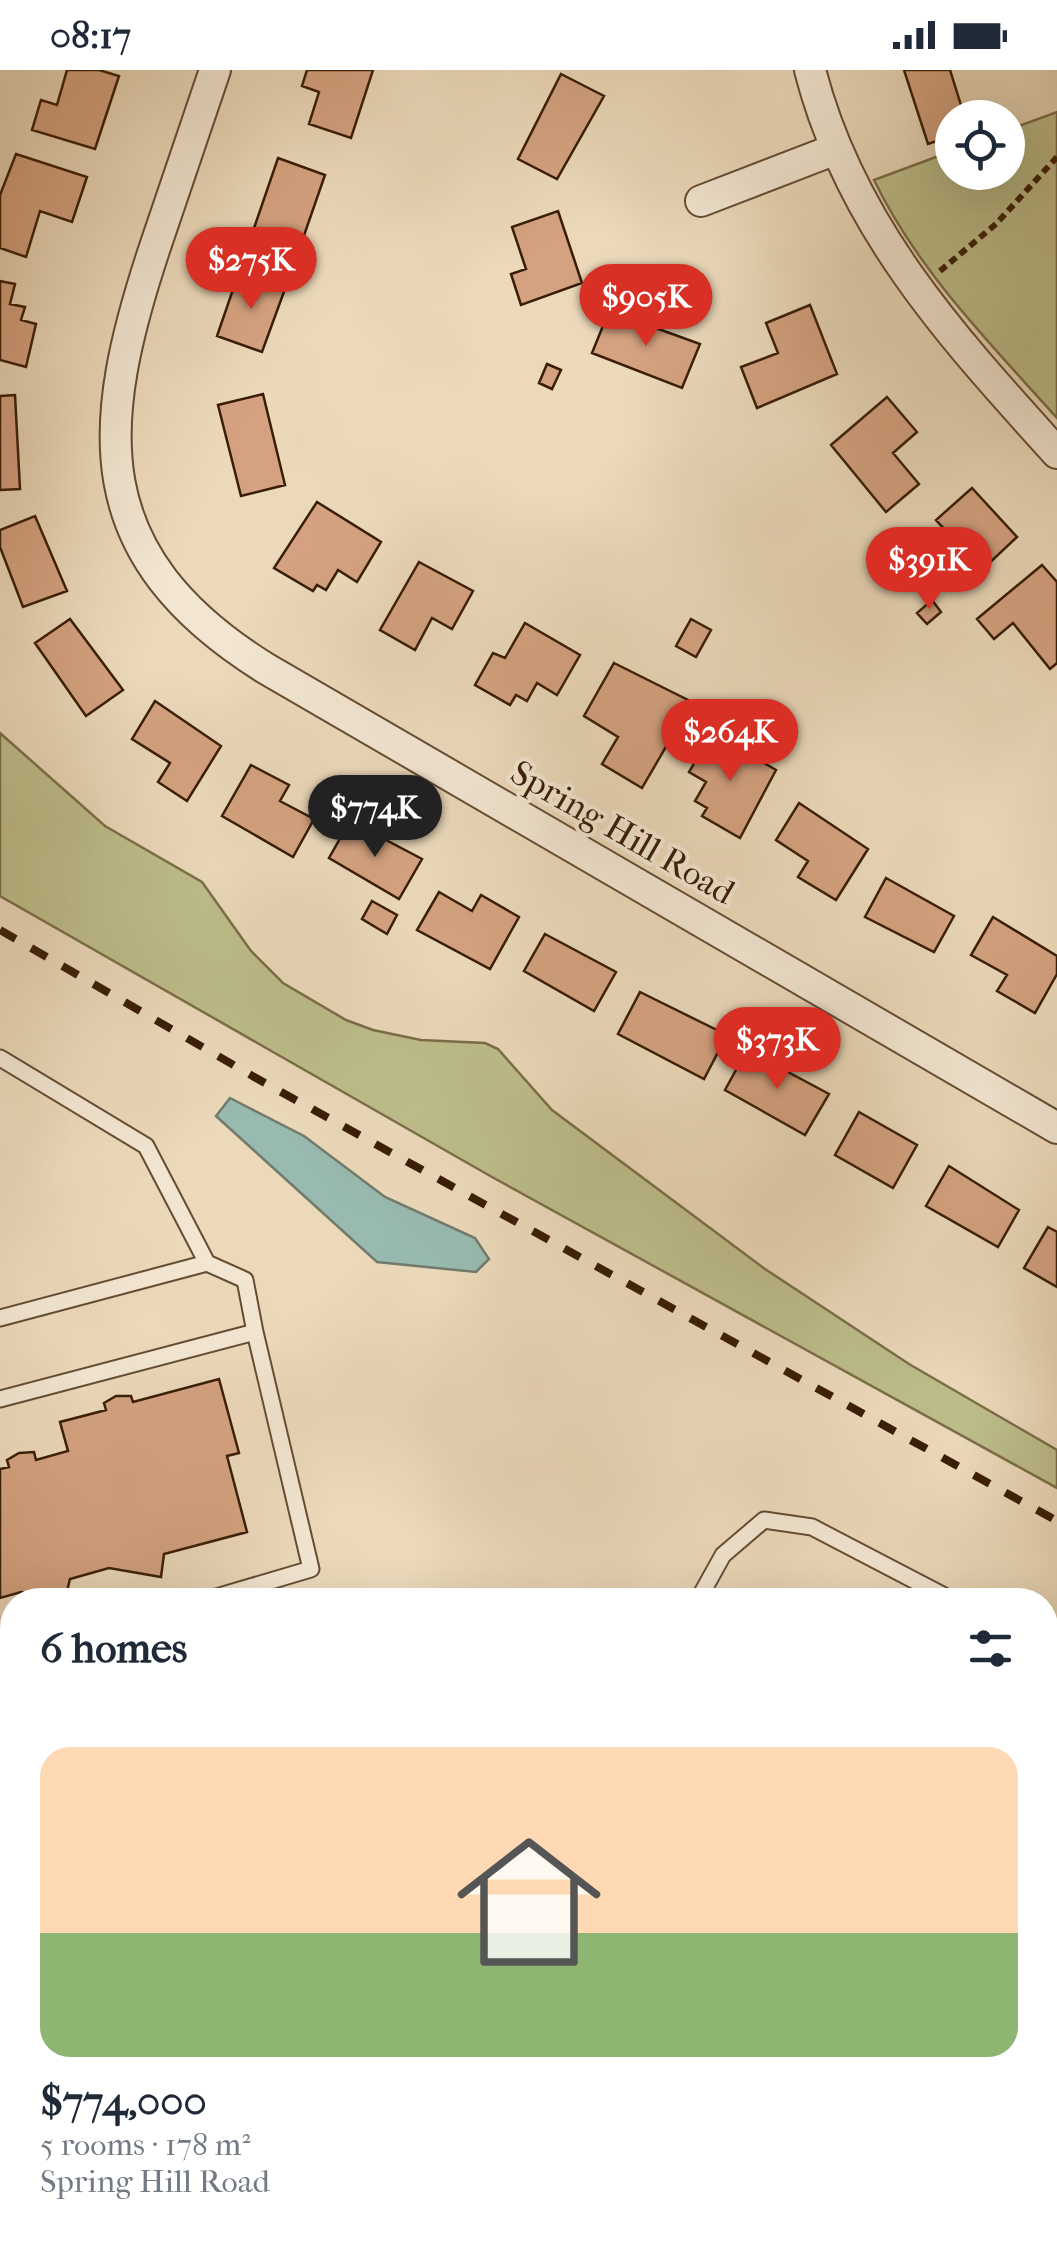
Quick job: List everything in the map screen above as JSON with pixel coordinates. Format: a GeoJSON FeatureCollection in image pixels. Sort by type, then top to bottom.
{"type":"FeatureCollection","features":[{"type":"Feature","properties":{"kind":"street","name":"Spring Hill Road"},"geometry":{"type":"LineString","coordinates":[[215,70],[135,306],[114,402],[115,456],[126,504],[145,548],[178,601],[210,631],[265,668],[1057,1128]]}},
{"type":"Feature","properties":{"kind":"street"},"geometry":{"type":"LineString","coordinates":[[810,70],[836,149],[870,220],[915,290],[1057,453]]}},
{"type":"Feature","properties":{"kind":"street"},"geometry":{"type":"LineString","coordinates":[[701,200],[836,149]]}},
{"type":"Feature","properties":{"kind":"lane"},"geometry":{"type":"LineString","coordinates":[[0,1058],[146,1146],[207,1263],[245,1280],[311,1569],[249,1588]]}},
{"type":"Feature","properties":{"kind":"lane"},"geometry":{"type":"LineString","coordinates":[[0,1318],[207,1263]]}},
{"type":"Feature","properties":{"kind":"lane"},"geometry":{"type":"LineString","coordinates":[[0,1399],[256,1332]]}},
{"type":"Feature","properties":{"kind":"lane"},"geometry":{"type":"LineString","coordinates":[[705,1588],[723,1555],[764,1520],[812,1526],[929,1588]]}},
{"type":"Feature","properties":{"kind":"path"},"geometry":{"type":"LineString","coordinates":[[915,290],[996,224],[1057,158]]}},
{"type":"Feature","properties":{"kind":"green space"},"geometry":{"type":"Polygon","coordinates":[[[1057,112],[1057,418],[934,276],[874,180],[935,157],[935,190],[1025,190],[1025,124],[1057,112]]]}},
{"type":"Feature","properties":{"kind":"green space"},"geometry":{"type":"Polygon","coordinates":[[[0,733],[105,826],[202,882],[251,951],[283,983],[346,1020],[373,1030],[421,1040],[485,1043],[498,1049],[552,1110],[765,1269],[909,1364],[1057,1450],[1057,1488],[492,1177],[0,896],[0,733]]]}},
{"type":"Feature","properties":{"kind":"water"},"geometry":{"type":"Polygon","coordinates":[[[230,1098],[304,1136],[385,1197],[475,1238],[489,1259],[476,1272],[377,1262],[216,1116],[230,1098]]]}},
{"type":"Feature","properties":{"kind":"building"},"geometry":{"type":"Polygon","coordinates":[[[67,70],[99,70],[119,76],[95,149],[32,130],[41,100],[57,105],[67,70]]]}},
{"type":"Feature","properties":{"kind":"building"},"geometry":{"type":"Polygon","coordinates":[[[307,70],[373,70],[351,138],[309,124],[319,92],[302,86],[307,70]]]}},
{"type":"Feature","properties":{"kind":"building"},"geometry":{"type":"Polygon","coordinates":[[[904,70],[950,70],[959,100],[935,100],[935,142],[928,144],[904,70]]]}},
{"type":"Feature","properties":{"kind":"building"},"geometry":{"type":"Polygon","coordinates":[[[561,74],[604,96],[557,179],[518,159],[561,74]]]}},
{"type":"Feature","properties":{"kind":"building"},"geometry":{"type":"Polygon","coordinates":[[[16,154],[87,177],[72,222],[40,211],[26,257],[0,248],[0,195],[16,154]]]}},
{"type":"Feature","properties":{"kind":"building"},"geometry":{"type":"Polygon","coordinates":[[[278,158],[325,175],[300,247],[253,231],[278,158]]]}},
{"type":"Feature","properties":{"kind":"building"},"geometry":{"type":"Polygon","coordinates":[[[558,211],[582,283],[521,305],[511,274],[526,269],[512,227],[558,211]]]}},
{"type":"Feature","properties":{"kind":"building"},"geometry":{"type":"Polygon","coordinates":[[[239,272],[285,289],[262,352],[217,336],[239,272]]]}},
{"type":"Feature","properties":{"kind":"building"},"geometry":{"type":"Polygon","coordinates":[[[0,281],[15,284],[10,304],[25,307],[21,320],[36,324],[26,367],[0,360],[0,281]]]}},
{"type":"Feature","properties":{"kind":"building"},"geometry":{"type":"Polygon","coordinates":[[[810,305],[837,374],[757,408],[741,367],[778,353],[766,323],[810,305]]]}},
{"type":"Feature","properties":{"kind":"building"},"geometry":{"type":"Polygon","coordinates":[[[609,311],[700,344],[682,388],[592,353],[609,311]]]}},
{"type":"Feature","properties":{"kind":"building"},"geometry":{"type":"Polygon","coordinates":[[[547,364],[561,370],[552,389],[539,383],[547,364]]]}},
{"type":"Feature","properties":{"kind":"building"},"geometry":{"type":"Polygon","coordinates":[[[263,394],[285,485],[241,496],[218,405],[263,394]]]}},
{"type":"Feature","properties":{"kind":"building"},"geometry":{"type":"Polygon","coordinates":[[[15,395],[20,489],[0,490],[0,396],[15,395]]]}},
{"type":"Feature","properties":{"kind":"building"},"geometry":{"type":"Polygon","coordinates":[[[887,397],[917,432],[893,453],[919,484],[886,512],[831,445],[887,397]]]}},
{"type":"Feature","properties":{"kind":"building"},"geometry":{"type":"Polygon","coordinates":[[[972,488],[1017,537],[982,570],[936,520],[972,488]]]}},
{"type":"Feature","properties":{"kind":"building"},"geometry":{"type":"Polygon","coordinates":[[[317,502],[381,542],[357,582],[338,570],[326,590],[317,585],[313,591],[274,568],[317,502]]]}},
{"type":"Feature","properties":{"kind":"building"},"geometry":{"type":"Polygon","coordinates":[[[35,516],[67,591],[23,607],[0,547],[0,530],[35,516]]]}},
{"type":"Feature","properties":{"kind":"building"},"geometry":{"type":"Polygon","coordinates":[[[419,562],[473,591],[452,629],[432,618],[415,650],[380,630],[419,562]]]}},
{"type":"Feature","properties":{"kind":"building"},"geometry":{"type":"Polygon","coordinates":[[[1042,565],[1057,582],[1057,663],[1050,669],[1013,623],[994,639],[977,619],[1042,565]]]}},
{"type":"Feature","properties":{"kind":"building"},"geometry":{"type":"Polygon","coordinates":[[[932,600],[941,612],[927,624],[917,613],[932,600]]]}},
{"type":"Feature","properties":{"kind":"building"},"geometry":{"type":"Polygon","coordinates":[[[70,619],[123,690],[86,716],[35,643],[70,619]]]}},
{"type":"Feature","properties":{"kind":"building"},"geometry":{"type":"Polygon","coordinates":[[[691,619],[711,630],[696,657],[676,646],[691,619]]]}},
{"type":"Feature","properties":{"kind":"building"},"geometry":{"type":"Polygon","coordinates":[[[525,623],[580,655],[557,695],[537,683],[527,701],[516,695],[510,705],[475,685],[493,653],[505,658],[525,623]]]}},
{"type":"Feature","properties":{"kind":"building"},"geometry":{"type":"Polygon","coordinates":[[[614,663],[692,702],[642,788],[602,764],[618,737],[584,716],[614,663]]]}},
{"type":"Feature","properties":{"kind":"building"},"geometry":{"type":"Polygon","coordinates":[[[155,701],[221,746],[187,801],[158,782],[170,763],[132,739],[155,701]]]}},
{"type":"Feature","properties":{"kind":"building"},"geometry":{"type":"Polygon","coordinates":[[[712,733],[776,770],[740,838],[702,816],[707,808],[695,801],[706,782],[689,772],[712,733]]]}},
{"type":"Feature","properties":{"kind":"building"},"geometry":{"type":"Polygon","coordinates":[[[251,765],[289,785],[280,801],[314,819],[293,857],[222,816],[251,765]]]}},
{"type":"Feature","properties":{"kind":"building"},"geometry":{"type":"Polygon","coordinates":[[[799,803],[868,849],[836,900],[798,877],[808,861],[776,840],[799,803]]]}},
{"type":"Feature","properties":{"kind":"building"},"geometry":{"type":"Polygon","coordinates":[[[350,821],[422,859],[399,899],[329,858],[350,821]]]}},
{"type":"Feature","properties":{"kind":"building"},"geometry":{"type":"Polygon","coordinates":[[[886,878],[954,916],[934,952],[865,917],[886,878]]]}},
{"type":"Feature","properties":{"kind":"building"},"geometry":{"type":"Polygon","coordinates":[[[439,892],[472,911],[481,895],[519,917],[490,969],[417,930],[439,892]]]}},
{"type":"Feature","properties":{"kind":"building"},"geometry":{"type":"Polygon","coordinates":[[[372,901],[397,915],[387,934],[362,919],[372,901]]]}},
{"type":"Feature","properties":{"kind":"building"},"geometry":{"type":"Polygon","coordinates":[[[993,917],[1057,956],[1057,974],[1035,1013],[997,991],[1007,975],[971,955],[993,917]]]}},
{"type":"Feature","properties":{"kind":"building"},"geometry":{"type":"Polygon","coordinates":[[[545,934],[616,972],[594,1011],[524,971],[545,934]]]}},
{"type":"Feature","properties":{"kind":"building"},"geometry":{"type":"Polygon","coordinates":[[[640,992],[727,1035],[704,1079],[618,1034],[640,992]]]}},
{"type":"Feature","properties":{"kind":"building"},"geometry":{"type":"Polygon","coordinates":[[[747,1050],[829,1094],[805,1135],[725,1090],[747,1050]]]}},
{"type":"Feature","properties":{"kind":"building"},"geometry":{"type":"Polygon","coordinates":[[[859,1112],[917,1145],[893,1188],[835,1155],[859,1112]]]}},
{"type":"Feature","properties":{"kind":"building"},"geometry":{"type":"Polygon","coordinates":[[[949,1166],[1019,1210],[998,1247],[926,1206],[949,1166]]]}},
{"type":"Feature","properties":{"kind":"building"},"geometry":{"type":"Polygon","coordinates":[[[1048,1227],[1057,1232],[1057,1287],[1024,1268],[1048,1227]]]}},
{"type":"Feature","properties":{"kind":"building"},"geometry":{"type":"Polygon","coordinates":[[[219,1379],[239,1453],[227,1456],[247,1532],[164,1554],[161,1577],[109,1568],[70,1579],[68,1588],[0,1588],[0,1469],[9,1467],[7,1460],[19,1453],[34,1452],[36,1460],[68,1451],[60,1422],[106,1410],[104,1403],[116,1396],[131,1396],[133,1402],[219,1379]]]}},
{"type":"Feature","properties":{"kind":"railway"},"geometry":{"type":"LineString","coordinates":[[0,930],[256,1078],[1057,1521]]}}]}
